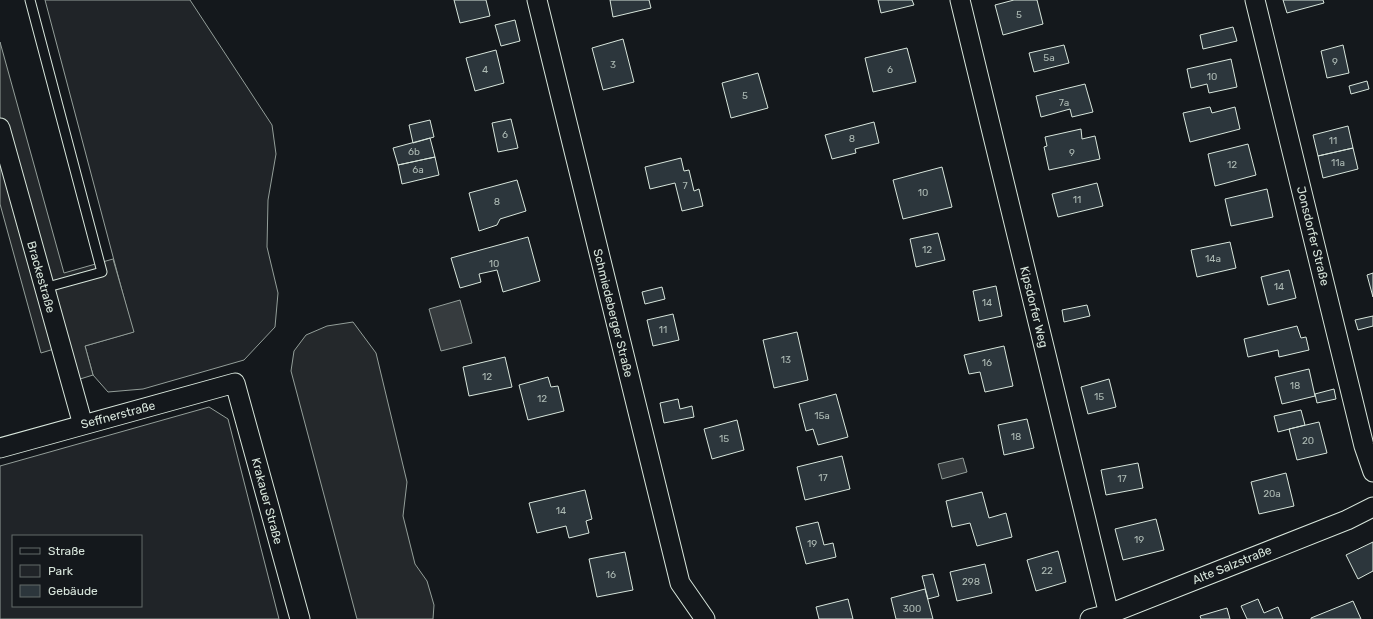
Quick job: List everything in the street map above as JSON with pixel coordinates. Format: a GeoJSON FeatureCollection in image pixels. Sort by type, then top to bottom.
{"type":"FeatureCollection","features":[{"type":"Feature","properties":{"kind":"street","name":"Schmiedeberger Straße"},"geometry":{"type":"LineString","coordinates":[[537,0],[680,583],[705,619]]}},
{"type":"Feature","properties":{"kind":"street","name":"Kipsdorfer Weg"},"geometry":{"type":"LineString","coordinates":[[960,0],[1110,617]]}},
{"type":"Feature","properties":{"kind":"street","name":"Jonsdorfer Straße"},"geometry":{"type":"LineString","coordinates":[[1255,0],[1359,423],[1373,472]]}},
{"type":"Feature","properties":{"kind":"street","name":"Brackestraße"},"geometry":{"type":"LineString","coordinates":[[0,128],[83,425]]}},
{"type":"Feature","properties":{"kind":"street","name":"Seffnerstraße"},"geometry":{"type":"LineString","coordinates":[[0,448],[235,383]]}},
{"type":"Feature","properties":{"kind":"street","name":"Krakauer Straße"},"geometry":{"type":"LineString","coordinates":[[235,383],[300,619]]}},
{"type":"Feature","properties":{"kind":"street","name":"Alte Salzstraße"},"geometry":{"type":"LineString","coordinates":[[1090,619],[1110,617],[1347,520],[1373,507]]}},
{"type":"Feature","properties":{"kind":"lane"},"geometry":{"type":"LineString","coordinates":[[30,0],[102,272],[44,288]]}},
{"type":"Feature","properties":{"kind":"green space"},"geometry":{"type":"Polygon","coordinates":[[[45,0],[190,0],[272,125],[276,154],[268,200],[267,247],[278,293],[275,327],[244,360],[143,389],[108,392],[93,375],[85,346],[133,332],[45,0]]]}},
{"type":"Feature","properties":{"kind":"green space"},"geometry":{"type":"Polygon","coordinates":[[[209,407],[228,419],[279,619],[0,619],[0,466],[209,407]]]}},
{"type":"Feature","properties":{"kind":"shaded area"},"geometry":{"type":"Polygon","coordinates":[[[0,42],[64,273],[113,259],[134,332],[85,346],[93,375],[64,384],[54,349],[41,353],[0,204],[0,42]]]}},
{"type":"Feature","properties":{"kind":"shaded area"},"geometry":{"type":"Polygon","coordinates":[[[460,300],[472,343],[441,351],[429,309],[460,300]]]}},
{"type":"Feature","properties":{"kind":"shaded area"},"geometry":{"type":"Polygon","coordinates":[[[353,322],[376,353],[407,482],[403,516],[415,564],[427,581],[434,605],[433,619],[357,619],[291,371],[294,351],[306,335],[327,326],[353,322]]]}},
{"type":"Feature","properties":{"kind":"shaded area"},"geometry":{"type":"Polygon","coordinates":[[[963,458],[967,472],[942,479],[938,464],[963,458]]]}},
{"type":"Feature","properties":{"kind":"building"},"geometry":{"type":"Polygon","coordinates":[[[454,0],[486,0],[490,16],[460,23],[454,0]]]}},
{"type":"Feature","properties":{"kind":"building"},"geometry":{"type":"Polygon","coordinates":[[[610,0],[649,0],[651,8],[613,17],[610,0]]]}},
{"type":"Feature","properties":{"kind":"building"},"geometry":{"type":"Polygon","coordinates":[[[878,0],[912,0],[914,5],[881,13],[878,0]]]}},
{"type":"Feature","properties":{"kind":"building"},"geometry":{"type":"Polygon","coordinates":[[[1014,0],[1037,0],[1043,24],[1003,35],[995,5],[1014,0]]]}},
{"type":"Feature","properties":{"kind":"building"},"geometry":{"type":"Polygon","coordinates":[[[1283,0],[1323,0],[1324,3],[1287,13],[1283,0]]]}},
{"type":"Feature","properties":{"kind":"building"},"geometry":{"type":"Polygon","coordinates":[[[515,20],[520,41],[501,46],[495,25],[515,20]]]}},
{"type":"Feature","properties":{"kind":"building"},"geometry":{"type":"Polygon","coordinates":[[[1233,27],[1237,41],[1203,49],[1200,35],[1233,27]]]}},
{"type":"Feature","properties":{"kind":"building"},"geometry":{"type":"Polygon","coordinates":[[[623,39],[634,82],[603,90],[592,48],[623,39]]]}},
{"type":"Feature","properties":{"kind":"building"},"geometry":{"type":"Polygon","coordinates":[[[1064,45],[1069,63],[1034,72],[1029,53],[1064,45]]]}},
{"type":"Feature","properties":{"kind":"building"},"geometry":{"type":"Polygon","coordinates":[[[1343,45],[1349,73],[1327,78],[1321,51],[1343,45]]]}},
{"type":"Feature","properties":{"kind":"building"},"geometry":{"type":"Polygon","coordinates":[[[907,48],[916,82],[873,92],[865,58],[907,48]]]}},
{"type":"Feature","properties":{"kind":"building"},"geometry":{"type":"Polygon","coordinates":[[[496,50],[504,83],[475,91],[466,58],[496,50]]]}},
{"type":"Feature","properties":{"kind":"building"},"geometry":{"type":"Polygon","coordinates":[[[1231,59],[1237,87],[1209,93],[1207,84],[1191,88],[1187,69],[1231,59]]]}},
{"type":"Feature","properties":{"kind":"building"},"geometry":{"type":"Polygon","coordinates":[[[758,73],[768,108],[731,118],[722,83],[758,73]]]}},
{"type":"Feature","properties":{"kind":"building"},"geometry":{"type":"Polygon","coordinates":[[[1367,81],[1369,89],[1351,94],[1349,86],[1367,81]]]}},
{"type":"Feature","properties":{"kind":"building"},"geometry":{"type":"Polygon","coordinates":[[[1085,84],[1093,112],[1072,117],[1070,109],[1041,117],[1036,96],[1085,84]]]}},
{"type":"Feature","properties":{"kind":"building"},"geometry":{"type":"Polygon","coordinates":[[[1210,107],[1212,113],[1235,107],[1240,129],[1190,142],[1183,113],[1210,107]]]}},
{"type":"Feature","properties":{"kind":"building"},"geometry":{"type":"Polygon","coordinates":[[[511,119],[518,148],[498,152],[492,123],[511,119]]]}},
{"type":"Feature","properties":{"kind":"building"},"geometry":{"type":"Polygon","coordinates":[[[430,120],[434,137],[413,143],[409,125],[430,120]]]}},
{"type":"Feature","properties":{"kind":"building"},"geometry":{"type":"Polygon","coordinates":[[[874,122],[879,143],[855,149],[856,153],[832,159],[825,135],[874,122]]]}},
{"type":"Feature","properties":{"kind":"building"},"geometry":{"type":"Polygon","coordinates":[[[1348,126],[1353,148],[1318,156],[1313,135],[1348,126]]]}},
{"type":"Feature","properties":{"kind":"building"},"geometry":{"type":"Polygon","coordinates":[[[1081,129],[1082,139],[1095,136],[1100,159],[1049,170],[1044,147],[1047,146],[1045,137],[1081,129]]]}},
{"type":"Feature","properties":{"kind":"building"},"geometry":{"type":"Polygon","coordinates":[[[430,138],[435,157],[398,165],[393,148],[430,138]]]}},
{"type":"Feature","properties":{"kind":"building"},"geometry":{"type":"Polygon","coordinates":[[[1248,144],[1256,175],[1215,186],[1208,154],[1248,144]]]}},
{"type":"Feature","properties":{"kind":"building"},"geometry":{"type":"Polygon","coordinates":[[[1353,148],[1358,169],[1323,178],[1318,156],[1353,148]]]}},
{"type":"Feature","properties":{"kind":"building"},"geometry":{"type":"Polygon","coordinates":[[[435,157],[439,175],[402,184],[398,165],[435,157]]]}},
{"type":"Feature","properties":{"kind":"building"},"geometry":{"type":"Polygon","coordinates":[[[681,158],[684,171],[689,170],[694,191],[699,189],[703,206],[682,211],[675,183],[650,189],[645,167],[681,158]]]}},
{"type":"Feature","properties":{"kind":"building"},"geometry":{"type":"Polygon","coordinates":[[[942,167],[952,207],[903,219],[893,180],[942,167]]]}},
{"type":"Feature","properties":{"kind":"building"},"geometry":{"type":"Polygon","coordinates":[[[517,180],[526,211],[500,219],[497,225],[479,231],[469,193],[517,180]]]}},
{"type":"Feature","properties":{"kind":"building"},"geometry":{"type":"Polygon","coordinates":[[[1097,183],[1103,206],[1058,217],[1052,194],[1097,183]]]}},
{"type":"Feature","properties":{"kind":"building"},"geometry":{"type":"Polygon","coordinates":[[[1267,189],[1273,217],[1231,226],[1225,199],[1267,189]]]}},
{"type":"Feature","properties":{"kind":"building"},"geometry":{"type":"Polygon","coordinates":[[[938,233],[945,260],[916,267],[910,239],[938,233]]]}},
{"type":"Feature","properties":{"kind":"building"},"geometry":{"type":"Polygon","coordinates":[[[528,237],[540,281],[503,292],[497,270],[479,274],[481,282],[460,288],[451,258],[528,237]]]}},
{"type":"Feature","properties":{"kind":"building"},"geometry":{"type":"Polygon","coordinates":[[[1230,242],[1236,268],[1197,277],[1191,250],[1230,242]]]}},
{"type":"Feature","properties":{"kind":"building"},"geometry":{"type":"Polygon","coordinates":[[[1289,270],[1296,298],[1268,305],[1261,277],[1289,270]]]}},
{"type":"Feature","properties":{"kind":"building"},"geometry":{"type":"Polygon","coordinates":[[[1373,273],[1373,297],[1367,275],[1373,273]]]}},
{"type":"Feature","properties":{"kind":"building"},"geometry":{"type":"Polygon","coordinates":[[[996,286],[1002,316],[979,321],[973,291],[996,286]]]}},
{"type":"Feature","properties":{"kind":"building"},"geometry":{"type":"Polygon","coordinates":[[[662,287],[665,299],[645,304],[642,292],[662,287]]]}},
{"type":"Feature","properties":{"kind":"building"},"geometry":{"type":"Polygon","coordinates":[[[1087,305],[1090,316],[1064,322],[1062,310],[1087,305]]]}},
{"type":"Feature","properties":{"kind":"building"},"geometry":{"type":"Polygon","coordinates":[[[673,314],[679,340],[653,346],[647,320],[673,314]]]}},
{"type":"Feature","properties":{"kind":"building"},"geometry":{"type":"Polygon","coordinates":[[[1373,316],[1373,326],[1358,330],[1355,320],[1373,316]]]}},
{"type":"Feature","properties":{"kind":"building"},"geometry":{"type":"Polygon","coordinates":[[[1297,326],[1301,338],[1306,337],[1309,350],[1279,357],[1278,350],[1248,357],[1244,339],[1297,326]]]}},
{"type":"Feature","properties":{"kind":"building"},"geometry":{"type":"Polygon","coordinates":[[[797,332],[808,380],[774,388],[763,340],[797,332]]]}},
{"type":"Feature","properties":{"kind":"building"},"geometry":{"type":"Polygon","coordinates":[[[1004,346],[1013,386],[985,392],[980,372],[969,374],[964,355],[1004,346]]]}},
{"type":"Feature","properties":{"kind":"building"},"geometry":{"type":"Polygon","coordinates":[[[505,357],[512,387],[469,396],[463,367],[505,357]]]}},
{"type":"Feature","properties":{"kind":"building"},"geometry":{"type":"Polygon","coordinates":[[[1309,369],[1315,396],[1282,404],[1275,377],[1309,369]]]}},
{"type":"Feature","properties":{"kind":"building"},"geometry":{"type":"Polygon","coordinates":[[[548,377],[551,387],[558,386],[564,411],[528,420],[519,385],[548,377]]]}},
{"type":"Feature","properties":{"kind":"building"},"geometry":{"type":"Polygon","coordinates":[[[1109,379],[1116,407],[1088,414],[1081,387],[1109,379]]]}},
{"type":"Feature","properties":{"kind":"building"},"geometry":{"type":"Polygon","coordinates":[[[1334,389],[1336,399],[1317,403],[1315,394],[1334,389]]]}},
{"type":"Feature","properties":{"kind":"building"},"geometry":{"type":"Polygon","coordinates":[[[836,394],[848,437],[818,445],[813,429],[806,431],[799,404],[836,394]]]}},
{"type":"Feature","properties":{"kind":"building"},"geometry":{"type":"Polygon","coordinates":[[[678,399],[680,409],[692,406],[694,417],[664,423],[660,403],[678,399]]]}},
{"type":"Feature","properties":{"kind":"building"},"geometry":{"type":"Polygon","coordinates":[[[1301,410],[1305,425],[1278,432],[1274,416],[1301,410]]]}},
{"type":"Feature","properties":{"kind":"building"},"geometry":{"type":"Polygon","coordinates":[[[1027,419],[1034,448],[1004,455],[998,425],[1027,419]]]}},
{"type":"Feature","properties":{"kind":"building"},"geometry":{"type":"Polygon","coordinates":[[[737,420],[744,450],[712,459],[704,429],[737,420]]]}},
{"type":"Feature","properties":{"kind":"building"},"geometry":{"type":"Polygon","coordinates":[[[1319,422],[1327,453],[1297,460],[1289,429],[1319,422]]]}},
{"type":"Feature","properties":{"kind":"building"},"geometry":{"type":"Polygon","coordinates":[[[842,456],[850,489],[805,500],[797,467],[842,456]]]}},
{"type":"Feature","properties":{"kind":"building"},"geometry":{"type":"Polygon","coordinates":[[[1138,463],[1143,488],[1106,495],[1101,470],[1138,463]]]}},
{"type":"Feature","properties":{"kind":"building"},"geometry":{"type":"Polygon","coordinates":[[[1286,473],[1294,506],[1259,514],[1251,482],[1286,473]]]}},
{"type":"Feature","properties":{"kind":"building"},"geometry":{"type":"Polygon","coordinates":[[[585,490],[592,519],[586,521],[589,533],[569,538],[566,526],[537,533],[529,503],[585,490]]]}},
{"type":"Feature","properties":{"kind":"building"},"geometry":{"type":"Polygon","coordinates":[[[982,492],[989,518],[1006,513],[1012,537],[977,546],[970,523],[952,527],[946,501],[982,492]]]}},
{"type":"Feature","properties":{"kind":"building"},"geometry":{"type":"Polygon","coordinates":[[[1156,519],[1164,550],[1123,560],[1115,529],[1156,519]]]}},
{"type":"Feature","properties":{"kind":"building"},"geometry":{"type":"Polygon","coordinates":[[[818,522],[824,545],[833,543],[836,557],[806,564],[796,527],[818,522]]]}},
{"type":"Feature","properties":{"kind":"building"},"geometry":{"type":"Polygon","coordinates":[[[1373,542],[1373,571],[1358,579],[1346,555],[1373,542]]]}},
{"type":"Feature","properties":{"kind":"building"},"geometry":{"type":"Polygon","coordinates":[[[1058,551],[1066,582],[1036,591],[1027,560],[1058,551]]]}},
{"type":"Feature","properties":{"kind":"building"},"geometry":{"type":"Polygon","coordinates":[[[625,552],[633,590],[597,597],[589,559],[625,552]]]}},
{"type":"Feature","properties":{"kind":"building"},"geometry":{"type":"Polygon","coordinates":[[[985,564],[992,593],[957,601],[950,572],[985,564]]]}},
{"type":"Feature","properties":{"kind":"building"},"geometry":{"type":"Polygon","coordinates":[[[933,574],[939,596],[928,599],[922,576],[933,574]]]}},
{"type":"Feature","properties":{"kind":"building"},"geometry":{"type":"Polygon","coordinates":[[[925,589],[933,619],[896,619],[891,598],[925,589]]]}},
{"type":"Feature","properties":{"kind":"building"},"geometry":{"type":"Polygon","coordinates":[[[848,599],[853,619],[819,619],[816,607],[848,599]]]}},
{"type":"Feature","properties":{"kind":"building"},"geometry":{"type":"Polygon","coordinates":[[[1258,599],[1264,613],[1278,607],[1283,619],[1247,619],[1241,606],[1258,599]]]}},
{"type":"Feature","properties":{"kind":"building"},"geometry":{"type":"Polygon","coordinates":[[[1353,601],[1361,619],[1311,619],[1311,618],[1353,601]]]}},
{"type":"Feature","properties":{"kind":"building"},"geometry":{"type":"Polygon","coordinates":[[[1227,608],[1230,619],[1201,619],[1200,616],[1227,608]]]}}]}
